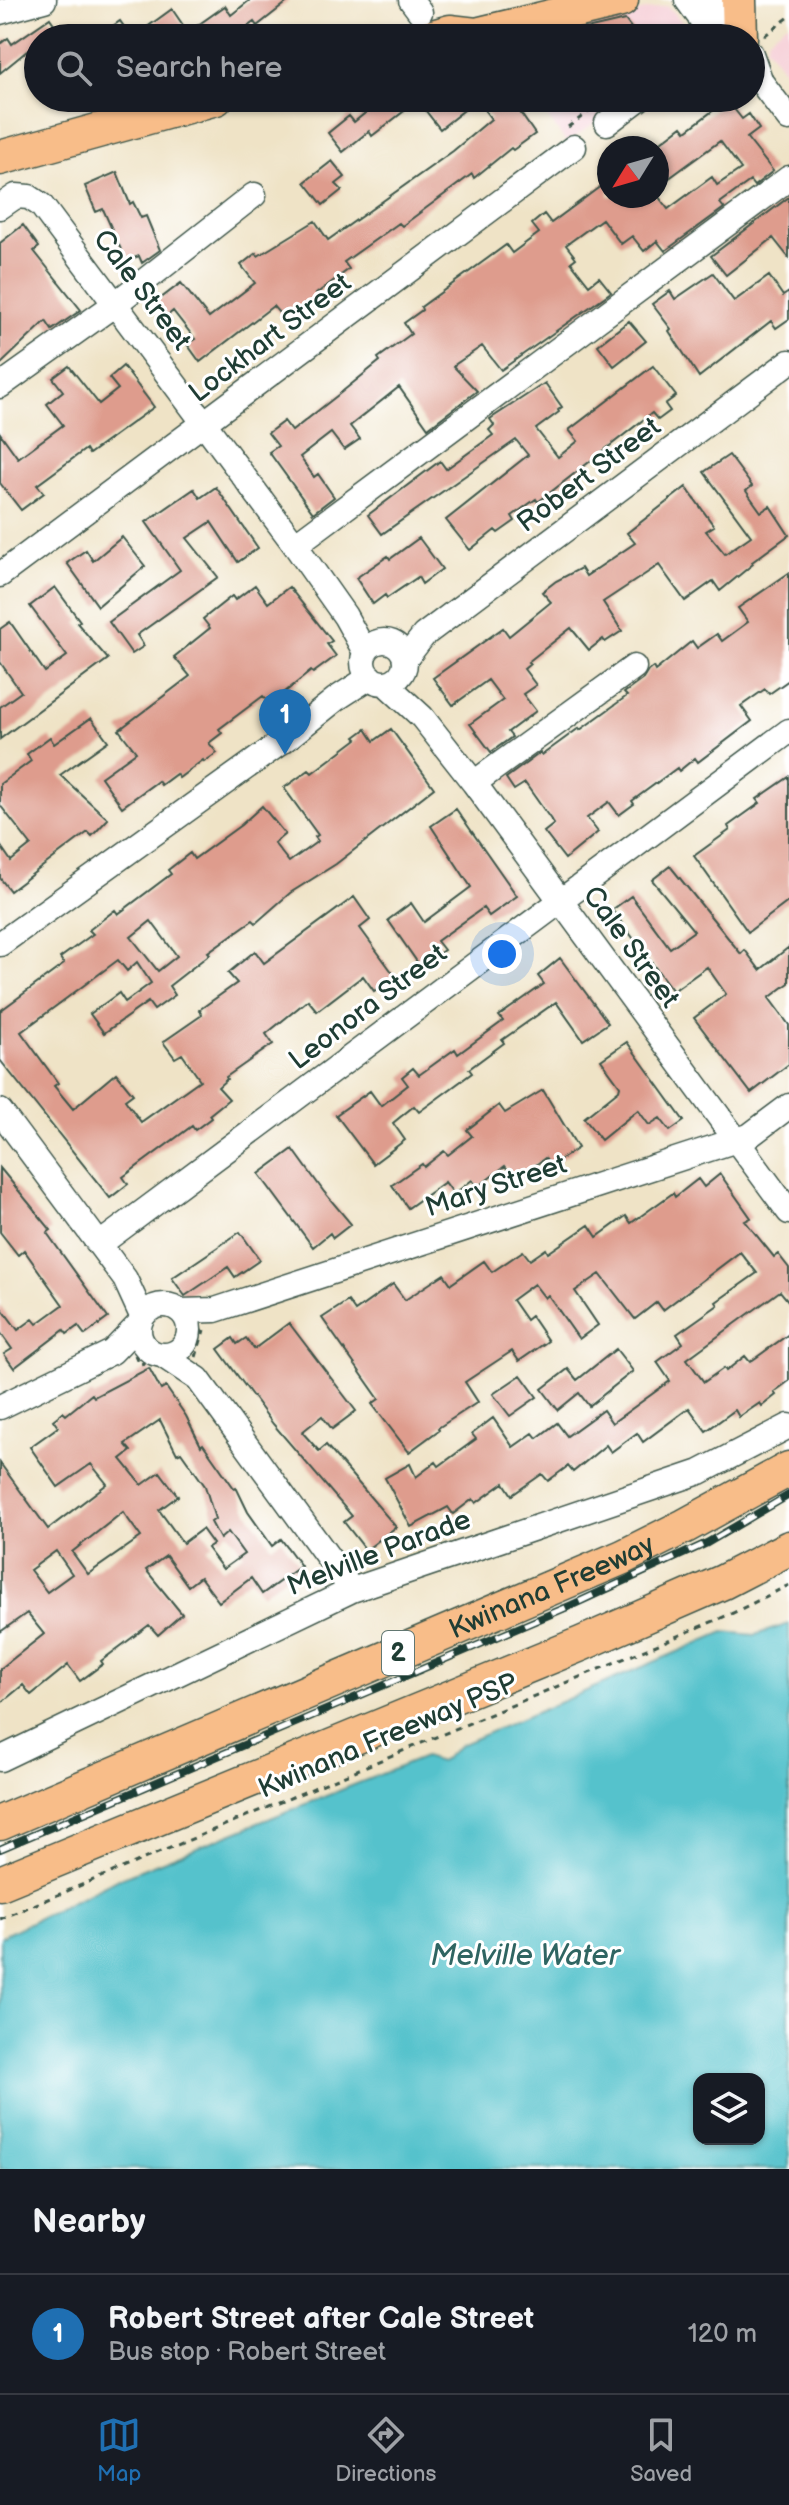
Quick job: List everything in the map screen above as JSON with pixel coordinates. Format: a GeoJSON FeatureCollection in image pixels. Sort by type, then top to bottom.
{"type":"FeatureCollection","features":[{"type":"Feature","properties":{"kind":"highway"},"geometry":{"type":"LineString","coordinates":[[428,21],[472,14],[515,0]]}},
{"type":"Feature","properties":{"kind":"highway"},"geometry":{"type":"LineString","coordinates":[[522,24],[621,0]]}},
{"type":"Feature","properties":{"kind":"highway"},"geometry":{"type":"LineString","coordinates":[[1,156],[164,112]]}},
{"type":"Feature","properties":{"kind":"highway","name":"Kwinana Freeway"},"geometry":{"type":"LineString","coordinates":[[0,1823],[623,1557],[789,1469]]}},
{"type":"Feature","properties":{"kind":"highway","name":"2"},"geometry":{"type":"LineString","coordinates":[[0,1883],[581,1644],[723,1582],[789,1548]]}},
{"type":"Feature","properties":{"kind":"street"},"geometry":{"type":"LineString","coordinates":[[0,12],[44,0]]}},
{"type":"Feature","properties":{"kind":"street"},"geometry":{"type":"LineString","coordinates":[[687,0],[721,24]]}},
{"type":"Feature","properties":{"kind":"street"},"geometry":{"type":"LineString","coordinates":[[711,0],[729,24]]}},
{"type":"Feature","properties":{"kind":"street"},"geometry":{"type":"LineString","coordinates":[[765,91],[789,119]]}},
{"type":"Feature","properties":{"kind":"street"},"geometry":{"type":"LineString","coordinates":[[607,123],[622,112]]}},
{"type":"Feature","properties":{"kind":"street","name":"Lockhart Street"},"geometry":{"type":"LineString","coordinates":[[0,575],[574,147]]}},
{"type":"Feature","properties":{"kind":"street"},"geometry":{"type":"LineString","coordinates":[[295,545],[789,178]]}},
{"type":"Feature","properties":{"kind":"street"},"geometry":{"type":"LineString","coordinates":[[0,386],[115,304],[254,195]]}},
{"type":"Feature","properties":{"kind":"street","name":"Cale Street"},"geometry":{"type":"LineString","coordinates":[[0,207],[16,196],[29,197],[41,205],[345,616],[474,783],[789,1212]]}},
{"type":"Feature","properties":{"kind":"street","name":"Robert Street"},"geometry":{"type":"LineString","coordinates":[[0,944],[291,735],[382,661],[424,635],[789,362]]}},
{"type":"Feature","properties":{"kind":"street"},"geometry":{"type":"LineString","coordinates":[[474,783],[634,667]]}},
{"type":"Feature","properties":{"kind":"street","name":"Leonora Street"},"geometry":{"type":"LineString","coordinates":[[100,1244],[789,731]]}},
{"type":"Feature","properties":{"kind":"street","name":"Mary Street"},"geometry":{"type":"LineString","coordinates":[[157,1354],[178,1351],[167,1321],[215,1310],[749,1136],[789,1106]]}},
{"type":"Feature","properties":{"kind":"street"},"geometry":{"type":"LineString","coordinates":[[0,1111],[125,1279],[167,1321],[198,1379],[352,1590]]}},
{"type":"Feature","properties":{"kind":"street"},"geometry":{"type":"LineString","coordinates":[[0,1407],[167,1321]]}},
{"type":"Feature","properties":{"kind":"street"},"geometry":{"type":"LineString","coordinates":[[167,1321],[142,1342],[198,1379]]}},
{"type":"Feature","properties":{"kind":"street"},"geometry":{"type":"LineString","coordinates":[[112,1352],[157,1354]]}},
{"type":"Feature","properties":{"kind":"street","name":"Melville Parade"},"geometry":{"type":"LineString","coordinates":[[0,1759],[352,1590],[700,1472],[789,1426]]}},
{"type":"Feature","properties":{"kind":"path"},"geometry":{"type":"LineString","coordinates":[[765,34],[789,17]]}},
{"type":"Feature","properties":{"kind":"path","name":"Kwinana Freeway PSP"},"geometry":{"type":"LineString","coordinates":[[0,1919],[719,1619],[789,1585]]}},
{"type":"Feature","properties":{"kind":"shaded area"},"geometry":{"type":"Polygon","coordinates":[[[666,6],[683,24],[576,24],[666,6]]]}},
{"type":"Feature","properties":{"kind":"shaded area"},"geometry":{"type":"Polygon","coordinates":[[[789,22],[789,71],[786,73],[766,46],[769,38],[789,22]]]}},
{"type":"Feature","properties":{"kind":"shaded area"},"geometry":{"type":"Polygon","coordinates":[[[544,112],[610,112],[567,143],[544,112]]]}},
{"type":"Feature","properties":{"kind":"water","name":"Melville Water"},"geometry":{"type":"Polygon","coordinates":[[[789,1624],[789,2169],[0,2169],[0,1937],[115,1880],[424,1757],[440,1762],[460,1745],[724,1632],[755,1635],[789,1624]]]}},
{"type":"Feature","properties":{"kind":"building"},"geometry":{"type":"Polygon","coordinates":[[[250,0],[290,0],[260,24],[200,24],[225,6],[231,15],[250,0]]]}},
{"type":"Feature","properties":{"kind":"building"},"geometry":{"type":"Polygon","coordinates":[[[172,9],[182,24],[151,24],[172,9]]]}},
{"type":"Feature","properties":{"kind":"building"},"geometry":{"type":"Polygon","coordinates":[[[625,20],[628,24],[608,24],[625,20]]]}},
{"type":"Feature","properties":{"kind":"building"},"geometry":{"type":"Polygon","coordinates":[[[24,36],[24,53],[0,73],[0,44],[8,38],[12,44],[24,36]]]}},
{"type":"Feature","properties":{"kind":"building"},"geometry":{"type":"Polygon","coordinates":[[[366,112],[403,112],[372,136],[369,131],[343,152],[328,133],[349,116],[354,122],[366,112]]]}},
{"type":"Feature","properties":{"kind":"building"},"geometry":{"type":"Polygon","coordinates":[[[427,112],[462,112],[440,129],[427,112]]]}},
{"type":"Feature","properties":{"kind":"building"},"geometry":{"type":"Polygon","coordinates":[[[486,112],[520,112],[535,134],[513,150],[511,148],[474,178],[472,174],[402,226],[399,223],[344,262],[349,269],[286,321],[273,306],[200,362],[187,344],[195,339],[173,311],[167,316],[156,302],[181,283],[209,318],[255,283],[241,265],[256,253],[258,256],[315,221],[328,240],[453,151],[491,119],[486,112]]]}},
{"type":"Feature","properties":{"kind":"building"},"geometry":{"type":"Polygon","coordinates":[[[711,112],[736,112],[742,119],[749,114],[759,129],[747,138],[773,171],[754,186],[750,181],[720,203],[724,208],[665,251],[657,241],[644,251],[632,236],[621,244],[602,219],[566,245],[576,258],[571,262],[589,285],[599,277],[611,292],[501,370],[482,346],[453,366],[477,391],[428,428],[399,387],[350,426],[360,439],[344,450],[331,433],[300,457],[314,477],[318,474],[334,497],[313,513],[269,452],[278,446],[268,433],[284,421],[292,431],[338,395],[380,361],[378,358],[411,334],[404,323],[422,310],[421,307],[506,245],[512,253],[539,233],[532,224],[544,214],[551,223],[597,189],[597,208],[668,209],[712,177],[717,185],[741,169],[720,141],[669,178],[669,136],[682,126],[686,131],[711,112]]]}},
{"type":"Feature","properties":{"kind":"building"},"geometry":{"type":"Polygon","coordinates":[[[332,161],[345,177],[336,184],[342,190],[323,205],[305,182],[332,161]]]}},
{"type":"Feature","properties":{"kind":"building"},"geometry":{"type":"Polygon","coordinates":[[[117,172],[130,204],[133,202],[141,218],[146,216],[160,250],[142,263],[139,256],[126,261],[103,209],[96,212],[85,186],[117,172]]]}},
{"type":"Feature","properties":{"kind":"building"},"geometry":{"type":"Polygon","coordinates":[[[789,197],[789,258],[773,238],[726,275],[711,256],[789,197]]]}},
{"type":"Feature","properties":{"kind":"building"},"geometry":{"type":"Polygon","coordinates":[[[23,225],[39,247],[34,251],[81,310],[52,330],[46,321],[0,365],[0,243],[23,225]]]}},
{"type":"Feature","properties":{"kind":"building"},"geometry":{"type":"Polygon","coordinates":[[[713,273],[734,301],[769,276],[783,296],[789,292],[789,319],[776,328],[771,321],[699,377],[669,331],[671,329],[652,304],[670,291],[675,299],[713,273]]]}},
{"type":"Feature","properties":{"kind":"building"},"geometry":{"type":"Polygon","coordinates":[[[629,321],[646,341],[614,366],[598,345],[629,321]]]}},
{"type":"Feature","properties":{"kind":"building"},"geometry":{"type":"Polygon","coordinates":[[[69,366],[99,404],[118,389],[109,378],[123,366],[154,407],[89,454],[86,449],[37,485],[44,493],[21,510],[0,483],[0,433],[18,458],[63,425],[47,404],[63,391],[53,378],[69,366]]]}},
{"type":"Feature","properties":{"kind":"building"},"geometry":{"type":"Polygon","coordinates":[[[653,366],[676,396],[665,404],[670,411],[658,420],[652,413],[538,502],[536,499],[512,516],[515,521],[498,533],[495,530],[470,550],[446,520],[528,455],[516,440],[382,534],[368,515],[440,461],[446,469],[493,435],[489,430],[494,425],[490,419],[545,383],[562,407],[536,429],[558,457],[578,441],[569,430],[653,366]]]}},
{"type":"Feature","properties":{"kind":"building"},"geometry":{"type":"Polygon","coordinates":[[[729,455],[752,486],[746,491],[761,512],[770,506],[789,535],[720,591],[713,581],[685,601],[659,565],[603,602],[622,631],[605,642],[603,639],[589,650],[571,628],[528,662],[530,664],[524,669],[536,685],[523,694],[536,711],[508,732],[512,737],[491,752],[470,724],[503,700],[488,680],[453,705],[433,678],[503,628],[509,636],[551,602],[542,592],[556,581],[581,568],[586,576],[635,543],[627,533],[686,487],[714,526],[706,531],[725,554],[751,536],[704,472],[729,455]]]}},
{"type":"Feature","properties":{"kind":"building"},"geometry":{"type":"Polygon","coordinates":[[[216,487],[258,548],[238,562],[211,522],[187,538],[218,577],[137,635],[144,646],[132,654],[109,622],[180,570],[146,522],[194,489],[200,498],[216,487]]]}},
{"type":"Feature","properties":{"kind":"building"},"geometry":{"type":"Polygon","coordinates":[[[122,537],[145,566],[98,606],[67,563],[86,550],[93,561],[122,537]]]}},
{"type":"Feature","properties":{"kind":"building"},"geometry":{"type":"Polygon","coordinates":[[[419,538],[442,569],[422,584],[418,577],[373,604],[356,578],[419,538]]]}},
{"type":"Feature","properties":{"kind":"building"},"geometry":{"type":"Polygon","coordinates":[[[789,573],[789,680],[769,694],[765,689],[741,706],[752,721],[698,762],[695,758],[679,771],[677,768],[632,801],[634,804],[619,815],[609,802],[587,818],[598,832],[565,859],[544,832],[554,824],[525,783],[514,790],[506,778],[627,696],[624,693],[643,679],[648,671],[653,667],[655,671],[692,641],[697,648],[717,634],[722,641],[748,622],[738,608],[789,573]]]}},
{"type":"Feature","properties":{"kind":"building"},"geometry":{"type":"Polygon","coordinates":[[[255,585],[268,603],[289,587],[332,641],[327,644],[336,656],[313,673],[311,671],[270,704],[263,696],[219,729],[222,733],[209,743],[217,753],[179,778],[176,774],[161,785],[158,781],[122,807],[101,777],[136,752],[119,730],[190,676],[174,657],[210,628],[203,619],[232,596],[235,600],[255,585]]]}},
{"type":"Feature","properties":{"kind":"building"},"geometry":{"type":"Polygon","coordinates":[[[55,587],[80,621],[77,623],[108,659],[0,739],[0,707],[21,692],[0,662],[0,629],[10,622],[45,672],[67,656],[30,606],[55,587]]]}},
{"type":"Feature","properties":{"kind":"building"},"geometry":{"type":"Polygon","coordinates":[[[91,718],[108,741],[60,775],[108,819],[92,836],[88,832],[10,891],[0,878],[0,845],[11,861],[31,845],[0,805],[0,784],[31,761],[27,754],[50,737],[54,744],[91,718]]]}},
{"type":"Feature","properties":{"kind":"building"},"geometry":{"type":"Polygon","coordinates":[[[366,729],[374,741],[391,729],[434,788],[336,864],[290,893],[256,923],[253,920],[208,952],[210,954],[169,986],[175,995],[154,1010],[148,1002],[104,1033],[90,1014],[119,993],[125,1002],[151,983],[137,962],[127,971],[118,960],[21,1032],[58,1083],[54,1086],[73,1109],[116,1073],[133,1094],[125,1100],[141,1122],[200,1080],[182,1054],[175,1058],[163,1042],[202,1015],[199,1010],[237,983],[228,973],[255,951],[264,963],[354,897],[370,920],[360,928],[395,976],[374,991],[363,976],[317,1011],[308,1000],[266,1034],[273,1044],[226,1077],[218,1087],[229,1099],[209,1115],[211,1118],[195,1130],[192,1126],[123,1177],[128,1184],[110,1198],[0,1060],[0,1011],[64,964],[60,958],[93,934],[89,930],[115,910],[118,914],[171,874],[168,870],[190,853],[194,859],[262,806],[285,834],[274,843],[289,862],[318,841],[315,837],[318,835],[284,788],[309,770],[312,773],[357,739],[355,737],[366,729]],[[151,921],[131,937],[158,971],[177,956],[151,921]]]}},
{"type":"Feature","properties":{"kind":"building"},"geometry":{"type":"Polygon","coordinates":[[[789,777],[789,901],[748,932],[694,856],[760,803],[757,799],[789,777]]]}},
{"type":"Feature","properties":{"kind":"building"},"geometry":{"type":"Polygon","coordinates":[[[456,809],[517,896],[489,916],[483,908],[437,941],[444,950],[420,966],[388,920],[411,903],[424,922],[471,887],[431,826],[456,809]]]}},
{"type":"Feature","properties":{"kind":"building"},"geometry":{"type":"Polygon","coordinates":[[[670,866],[741,954],[745,950],[760,970],[789,947],[789,983],[769,998],[789,1025],[789,1064],[751,1093],[694,1018],[726,994],[707,967],[673,991],[612,910],[631,896],[670,948],[694,931],[652,880],[670,866]]]}},
{"type":"Feature","properties":{"kind":"building"},"geometry":{"type":"Polygon","coordinates":[[[560,958],[608,1023],[583,1040],[556,1002],[502,1040],[504,1043],[469,1069],[472,1073],[419,1112],[414,1106],[393,1123],[405,1140],[373,1164],[336,1115],[370,1091],[381,1106],[408,1085],[402,1077],[413,1068],[419,1075],[455,1049],[458,1054],[503,1021],[499,1016],[544,984],[538,976],[560,958]]]}},
{"type":"Feature","properties":{"kind":"building"},"geometry":{"type":"Polygon","coordinates":[[[627,1042],[684,1121],[670,1131],[660,1118],[649,1125],[638,1110],[601,1140],[584,1118],[619,1090],[620,1086],[601,1060],[627,1042]]]}},
{"type":"Feature","properties":{"kind":"building"},"geometry":{"type":"Polygon","coordinates":[[[543,1090],[578,1148],[550,1166],[545,1158],[516,1180],[505,1166],[478,1187],[472,1180],[454,1194],[445,1182],[408,1208],[392,1185],[422,1164],[424,1167],[444,1151],[448,1155],[472,1136],[467,1130],[499,1105],[505,1113],[543,1090]]]}},
{"type":"Feature","properties":{"kind":"building"},"geometry":{"type":"Polygon","coordinates":[[[293,1149],[351,1224],[333,1238],[330,1233],[313,1247],[259,1174],[293,1149]]]}},
{"type":"Feature","properties":{"kind":"building"},"geometry":{"type":"Polygon","coordinates":[[[0,1168],[51,1230],[47,1233],[108,1318],[85,1335],[78,1326],[67,1334],[64,1330],[14,1368],[4,1354],[12,1349],[0,1332],[0,1306],[18,1330],[33,1319],[37,1324],[63,1305],[24,1250],[18,1255],[0,1232],[0,1168]]]}},
{"type":"Feature","properties":{"kind":"building"},"geometry":{"type":"Polygon","coordinates":[[[720,1174],[751,1218],[745,1221],[774,1257],[778,1254],[789,1268],[789,1302],[780,1291],[687,1359],[704,1382],[724,1368],[726,1371],[745,1356],[750,1362],[789,1334],[789,1381],[762,1406],[760,1403],[739,1417],[735,1410],[706,1431],[689,1408],[643,1442],[637,1433],[611,1452],[606,1445],[573,1472],[568,1466],[548,1481],[542,1474],[512,1495],[504,1483],[476,1503],[473,1499],[453,1514],[448,1507],[411,1527],[385,1478],[410,1464],[416,1477],[436,1462],[439,1466],[476,1439],[472,1434],[493,1418],[513,1447],[533,1433],[537,1438],[557,1423],[567,1436],[603,1410],[612,1423],[670,1381],[657,1362],[683,1343],[677,1334],[757,1273],[740,1252],[663,1310],[657,1302],[635,1319],[600,1274],[575,1291],[598,1325],[579,1339],[548,1295],[545,1298],[534,1284],[512,1300],[526,1320],[531,1316],[548,1341],[519,1361],[512,1351],[465,1382],[478,1402],[438,1428],[409,1452],[372,1404],[379,1399],[322,1318],[348,1301],[355,1311],[393,1284],[405,1300],[444,1274],[451,1284],[484,1261],[492,1272],[523,1251],[530,1260],[546,1249],[548,1253],[589,1225],[597,1237],[626,1216],[631,1223],[673,1193],[675,1197],[698,1179],[704,1187],[720,1174]]]}},
{"type":"Feature","properties":{"kind":"building"},"geometry":{"type":"Polygon","coordinates":[[[240,1232],[260,1260],[235,1277],[228,1267],[185,1296],[172,1278],[240,1232]]]}},
{"type":"Feature","properties":{"kind":"building"},"geometry":{"type":"Polygon","coordinates":[[[289,1323],[356,1411],[332,1429],[322,1416],[302,1432],[319,1451],[326,1445],[396,1527],[366,1550],[344,1522],[352,1516],[273,1424],[218,1349],[233,1338],[237,1344],[246,1338],[254,1349],[289,1323]]]}},
{"type":"Feature","properties":{"kind":"building"},"geometry":{"type":"Polygon","coordinates":[[[616,1349],[633,1371],[589,1406],[579,1393],[558,1410],[542,1389],[568,1369],[577,1380],[616,1349]]]}},
{"type":"Feature","properties":{"kind":"building"},"geometry":{"type":"Polygon","coordinates":[[[149,1368],[161,1390],[166,1387],[186,1416],[201,1446],[203,1444],[236,1487],[248,1512],[272,1546],[281,1539],[301,1566],[262,1594],[251,1578],[219,1602],[200,1577],[188,1586],[166,1556],[146,1570],[182,1614],[158,1635],[149,1625],[80,1681],[68,1665],[31,1695],[23,1685],[0,1704],[0,1669],[44,1634],[27,1613],[0,1632],[0,1463],[48,1529],[107,1484],[91,1464],[58,1487],[30,1447],[58,1427],[53,1420],[63,1412],[66,1415],[92,1394],[94,1397],[149,1368]],[[160,1420],[125,1444],[131,1451],[121,1459],[142,1485],[160,1472],[178,1496],[159,1510],[183,1543],[202,1529],[213,1544],[207,1548],[223,1569],[244,1554],[228,1532],[220,1539],[211,1522],[215,1519],[205,1486],[181,1452],[177,1454],[160,1420]],[[123,1512],[72,1552],[88,1574],[141,1537],[123,1512]],[[56,1551],[30,1570],[47,1592],[72,1574],[56,1551]]]}},
{"type":"Feature","properties":{"kind":"building"},"geometry":{"type":"Polygon","coordinates":[[[521,1375],[537,1397],[510,1416],[493,1394],[521,1375]]]}},
{"type":"Feature","properties":{"kind":"railway"},"geometry":{"type":"LineString","coordinates":[[0,1849],[572,1605],[707,1543],[789,1495]]}},
{"type":"Feature","properties":{"kind":"place","name":"Robert Street after Cale Street"},"geometry":{"type":"Point","coordinates":[285,755]}}]}
